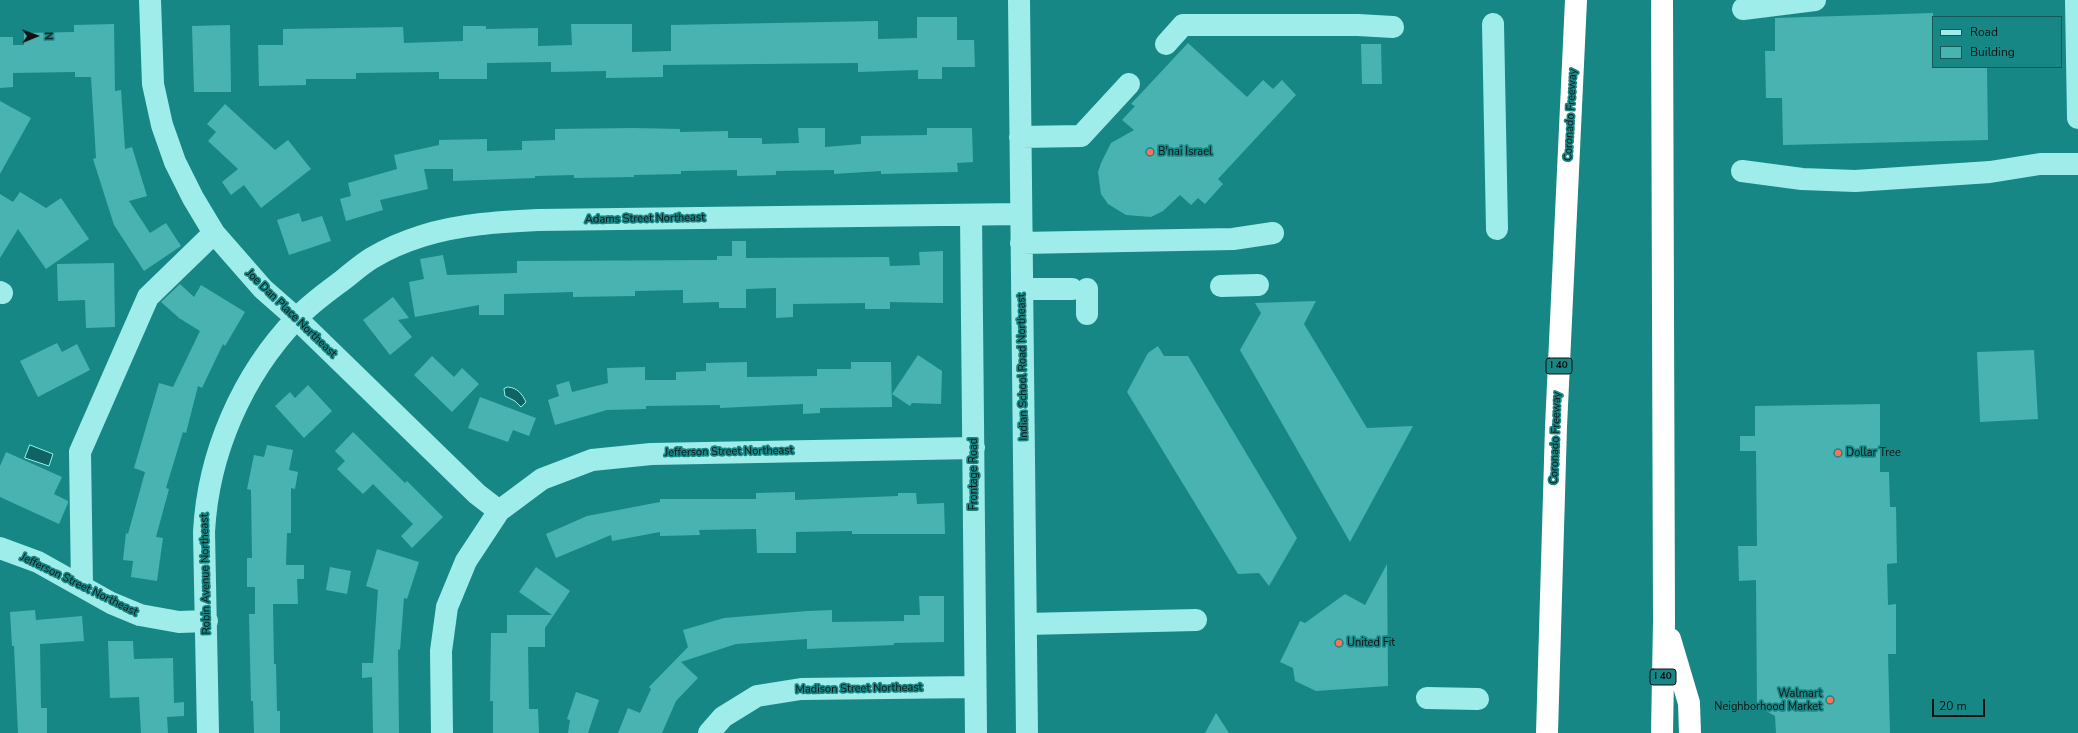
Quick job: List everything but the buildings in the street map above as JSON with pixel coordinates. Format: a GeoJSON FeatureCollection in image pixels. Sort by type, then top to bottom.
{"type":"FeatureCollection","features":[{"type":"Feature","properties":{"kind":"highway","name":"Coronado Freeway"},"geometry":{"type":"LineString","coordinates":[[1547,733],[1556,427],[1576,0]]}},
{"type":"Feature","properties":{"kind":"highway","name":"I 40"},"geometry":{"type":"LineString","coordinates":[[1662,0],[1664,621],[1662,733]]}},
{"type":"Feature","properties":{"kind":"highway"},"geometry":{"type":"LineString","coordinates":[[1664,621],[1689,702],[1690,733]]}},
{"type":"Feature","properties":{"kind":"street","name":"Joe Dan Place Northeast"},"geometry":{"type":"LineString","coordinates":[[150,0],[153,84],[162,125],[175,162],[193,198],[214,233],[263,289],[296,318],[477,494],[500,511]]}},
{"type":"Feature","properties":{"kind":"street","name":"Indian School Road Northeast"},"geometry":{"type":"LineString","coordinates":[[1018,0],[1027,733]]}},
{"type":"Feature","properties":{"kind":"street"},"geometry":{"type":"LineString","coordinates":[[1743,9],[1815,0]]}},
{"type":"Feature","properties":{"kind":"street"},"geometry":{"type":"LineString","coordinates":[[2076,0],[2078,118]]}},
{"type":"Feature","properties":{"kind":"street"},"geometry":{"type":"LineString","coordinates":[[1166,44],[1183,25],[1358,24],[1393,26]]}},
{"type":"Feature","properties":{"kind":"street"},"geometry":{"type":"LineString","coordinates":[[1493,24],[1497,229]]}},
{"type":"Feature","properties":{"kind":"street"},"geometry":{"type":"LineString","coordinates":[[1020,137],[1081,136],[1129,84]]}},
{"type":"Feature","properties":{"kind":"street"},"geometry":{"type":"LineString","coordinates":[[1742,171],[1802,179],[1855,181],[1990,172],[2040,164],[2078,164]]}},
{"type":"Feature","properties":{"kind":"street","name":"Adams Street Northeast"},"geometry":{"type":"LineString","coordinates":[[296,318],[319,298],[372,258],[422,236],[481,223],[538,220],[1021,214]]}},
{"type":"Feature","properties":{"kind":"street","name":"Frontage Road"},"geometry":{"type":"LineString","coordinates":[[971,215],[976,733]]}},
{"type":"Feature","properties":{"kind":"street"},"geometry":{"type":"LineString","coordinates":[[82,586],[80,452],[148,297],[214,233]]}},
{"type":"Feature","properties":{"kind":"street"},"geometry":{"type":"LineString","coordinates":[[1021,243],[1233,239],[1273,233]]}},
{"type":"Feature","properties":{"kind":"street"},"geometry":{"type":"LineString","coordinates":[[1221,286],[1258,285]]}},
{"type":"Feature","properties":{"kind":"street"},"geometry":{"type":"LineString","coordinates":[[1022,289],[1079,289],[1087,314]]}},
{"type":"Feature","properties":{"kind":"street","name":"Robin Avenue Northeast"},"geometry":{"type":"LineString","coordinates":[[208,733],[207,621],[204,532],[205,512],[215,463],[231,418],[250,380],[296,318]]}},
{"type":"Feature","properties":{"kind":"street","name":"Jefferson Street Northeast"},"geometry":{"type":"LineString","coordinates":[[442,733],[441,651],[447,607],[466,561],[500,511],[542,479],[592,460],[651,454],[974,448]]}},
{"type":"Feature","properties":{"kind":"street","name":"Jefferson Street Northeast"},"geometry":{"type":"LineString","coordinates":[[0,548],[38,562],[111,603],[140,615],[179,622],[207,621]]}},
{"type":"Feature","properties":{"kind":"street"},"geometry":{"type":"LineString","coordinates":[[1026,624],[1196,620]]}},
{"type":"Feature","properties":{"kind":"street","name":"Madison Street Northeast"},"geometry":{"type":"LineString","coordinates":[[709,733],[723,717],[757,696],[801,689],[975,687]]}},
{"type":"Feature","properties":{"kind":"street"},"geometry":{"type":"LineString","coordinates":[[1427,698],[1478,698]]}},
{"type":"Feature","properties":{"kind":"water"},"geometry":{"type":"Polygon","coordinates":[[[508,387],[517,390],[523,396],[526,402],[521,407],[515,401],[505,396],[504,389],[508,387]]]}},
{"type":"Feature","properties":{"kind":"water"},"geometry":{"type":"Polygon","coordinates":[[[30,445],[53,454],[49,466],[25,458],[30,445]]]}},
{"type":"Feature","properties":{"kind":"place","name":"B'nai Israel"},"geometry":{"type":"Point","coordinates":[1150,152]}},
{"type":"Feature","properties":{"kind":"place","name":"Dollar Tree"},"geometry":{"type":"Point","coordinates":[1838,453]}},
{"type":"Feature","properties":{"kind":"place","name":"United Fit"},"geometry":{"type":"Point","coordinates":[1339,643]}},
{"type":"Feature","properties":{"kind":"place","name":"Walmart Neighborhood Market"},"geometry":{"type":"Point","coordinates":[1830,700]}}]}
